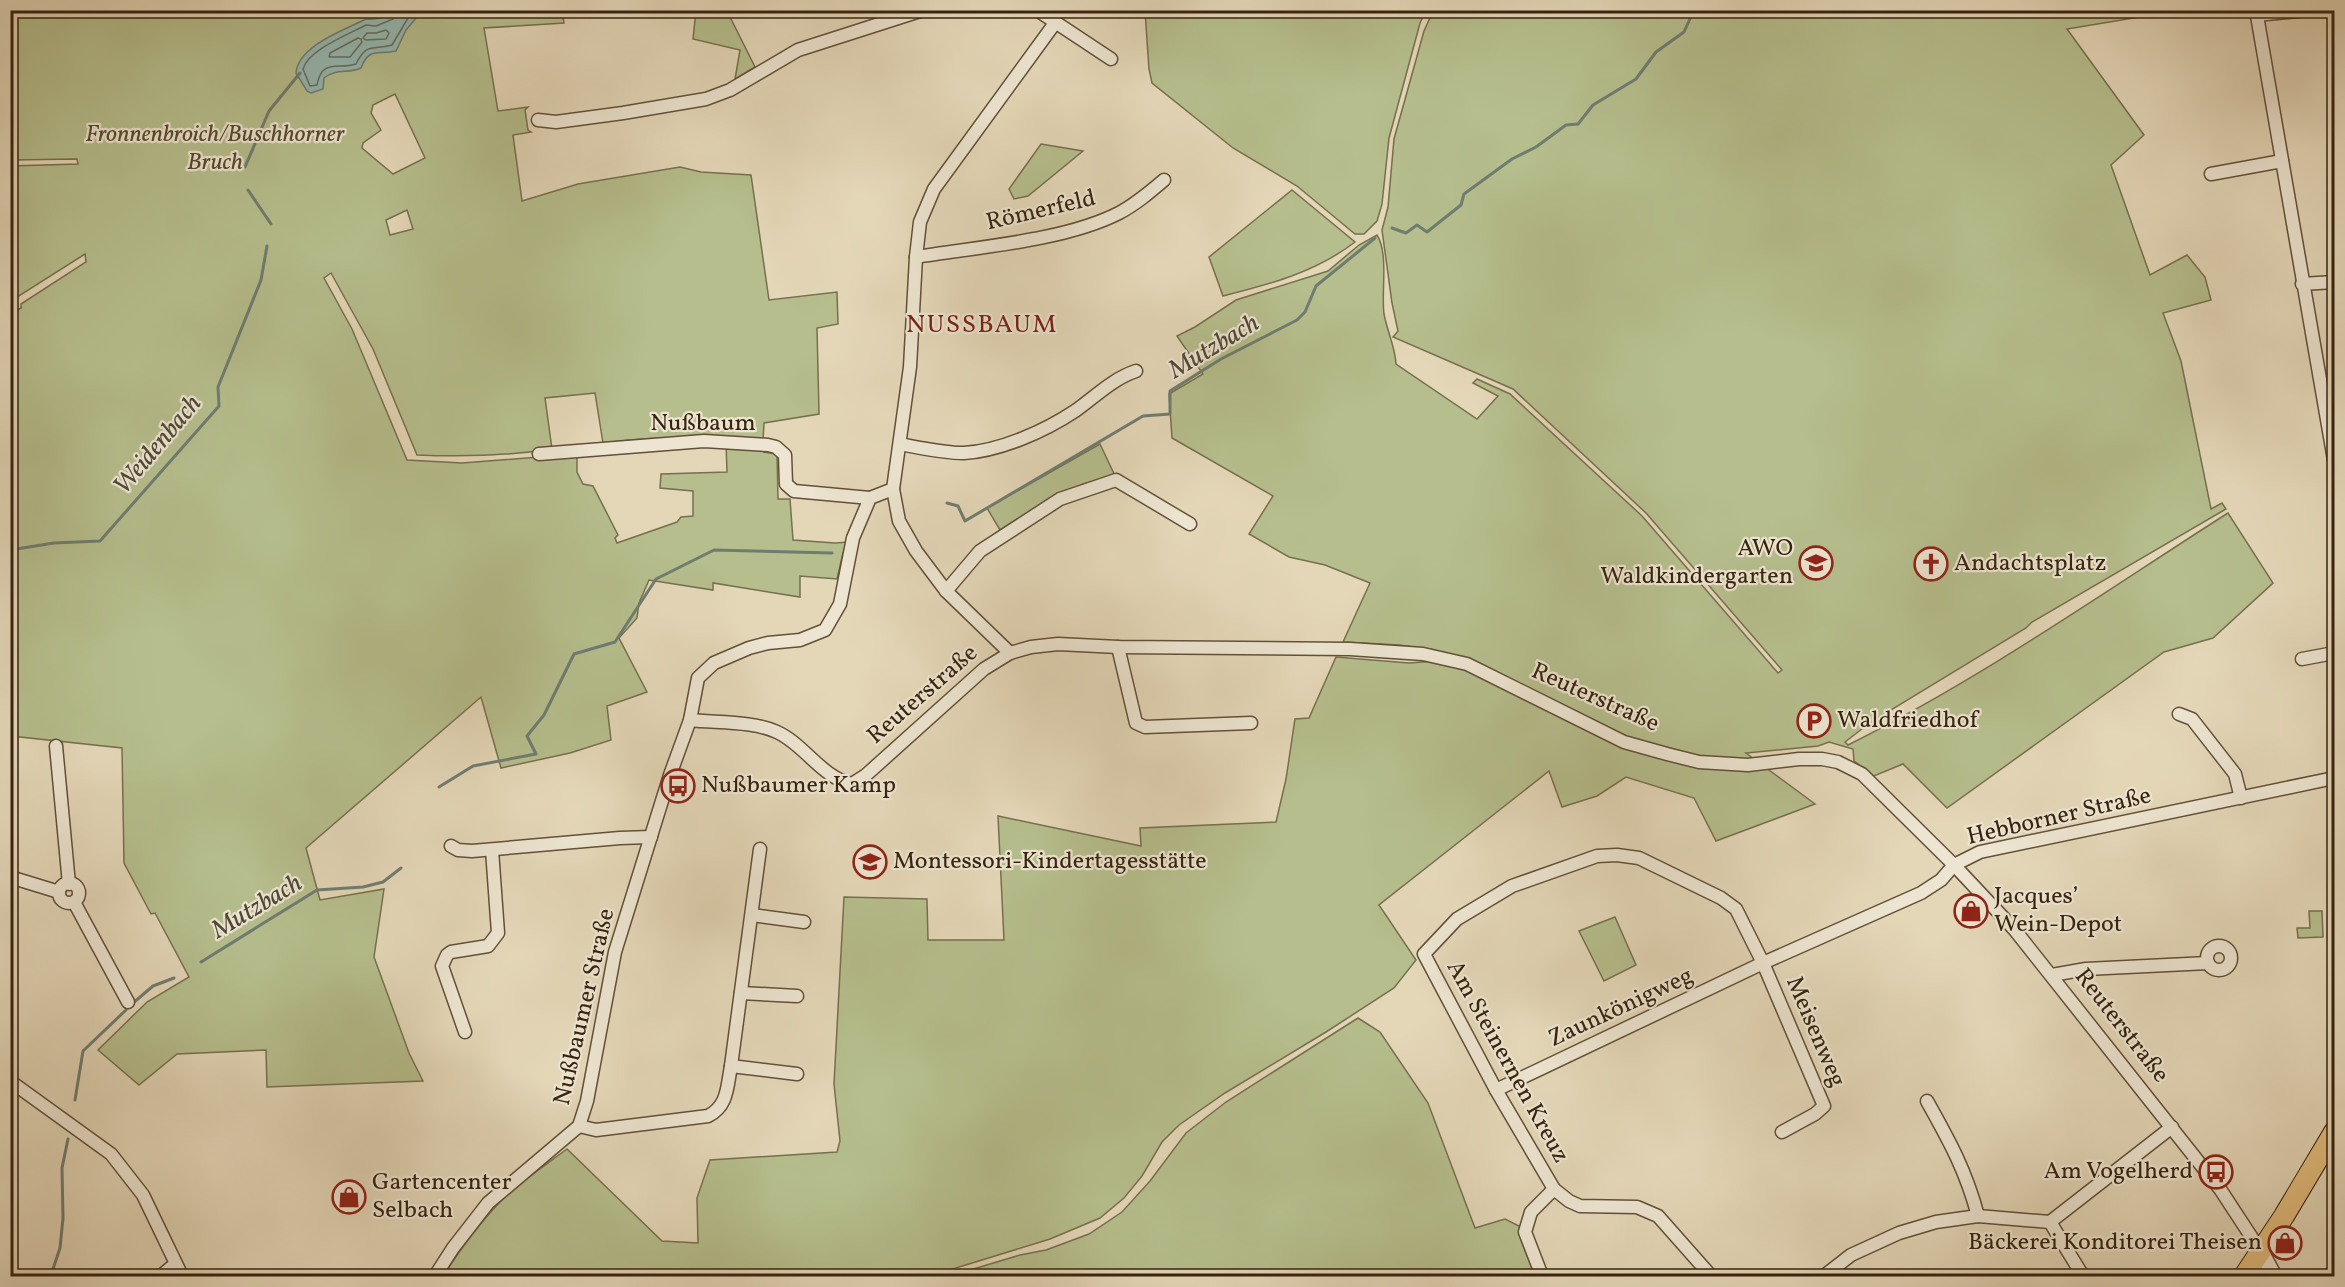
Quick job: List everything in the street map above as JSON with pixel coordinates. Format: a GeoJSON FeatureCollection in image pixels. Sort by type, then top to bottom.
{"type":"FeatureCollection","features":[{"type":"Feature","properties":{"kind":"main road"},"geometry":{"type":"LineString","coordinates":[[2244,1276],[2284,1216],[2334,1132]]}},
{"type":"Feature","properties":{"kind":"street"},"geometry":{"type":"LineString","coordinates":[[538,120],[556,122],[706,99],[730,90],[798,50],[923,10]]}},
{"type":"Feature","properties":{"kind":"street"},"geometry":{"type":"LineString","coordinates":[[1037,10],[1111,59]]}},
{"type":"Feature","properties":{"kind":"street"},"geometry":{"type":"LineString","coordinates":[[2308,10],[2256,13],[2334,460]]}},
{"type":"Feature","properties":{"kind":"street"},"geometry":{"type":"LineString","coordinates":[[1010,653],[946,591],[916,551],[899,521],[893,489],[914,332],[916,257],[920,222],[934,189],[1055,23]]}},
{"type":"Feature","properties":{"kind":"street"},"geometry":{"type":"LineString","coordinates":[[2211,174],[2282,160]]}},
{"type":"Feature","properties":{"kind":"street","name":"Römerfeld"},"geometry":{"type":"LineString","coordinates":[[916,257],[1061,233],[1090,225],[1128,207],[1146,196],[1164,180]]}},
{"type":"Feature","properties":{"kind":"street"},"geometry":{"type":"LineString","coordinates":[[2302,284],[2334,282]]}},
{"type":"Feature","properties":{"kind":"street"},"geometry":{"type":"LineString","coordinates":[[900,444],[940,452],[964,453],[989,450],[1062,419],[1119,376],[1136,371]]}},
{"type":"Feature","properties":{"kind":"street","name":"Nußbaum"},"geometry":{"type":"LineString","coordinates":[[538,454],[704,441],[768,445],[776,447],[785,455],[786,483],[794,491],[870,498]]}},
{"type":"Feature","properties":{"kind":"street"},"geometry":{"type":"LineString","coordinates":[[946,591],[980,550],[1060,499],[1116,480],[1190,524]]}},
{"type":"Feature","properties":{"kind":"street"},"geometry":{"type":"LineString","coordinates":[[870,498],[893,489]]}},
{"type":"Feature","properties":{"kind":"street","name":"Nußbaumer Straße"},"geometry":{"type":"LineString","coordinates":[[435,1276],[453,1248],[488,1203],[579,1126],[587,1101],[615,952],[690,720],[698,678],[714,663],[758,645],[811,638],[820,634],[830,624],[840,604],[853,538],[870,498]]}},
{"type":"Feature","properties":{"kind":"street","name":"Reuterstraße"},"geometry":{"type":"LineString","coordinates":[[690,720],[761,727],[779,732],[804,750],[835,778],[852,784],[874,768],[984,669],[1010,653],[1031,646],[1058,644],[1350,650],[1423,654],[1467,664],[1624,742],[1699,762],[1748,765],[1799,759],[1838,762],[1862,774],[1954,865],[2014,929],[2220,1189],[2260,1250],[2274,1276]]}},
{"type":"Feature","properties":{"kind":"street"},"geometry":{"type":"LineString","coordinates":[[1118,647],[1136,723],[1145,727],[1251,723]]}},
{"type":"Feature","properties":{"kind":"street"},"geometry":{"type":"LineString","coordinates":[[2302,659],[2334,652]]}},
{"type":"Feature","properties":{"kind":"street"},"geometry":{"type":"LineString","coordinates":[[2179,714],[2192,719],[2235,774],[2241,798]]}},
{"type":"Feature","properties":{"kind":"street"},"geometry":{"type":"LineString","coordinates":[[56,746],[64,888],[62,900],[67,903],[74,902],[128,1002]]}},
{"type":"Feature","properties":{"kind":"street","name":"Hebborner Straße"},"geometry":{"type":"LineString","coordinates":[[1763,963],[1921,893],[1941,880],[1954,865],[1980,852],[2334,778]]}},
{"type":"Feature","properties":{"kind":"street"},"geometry":{"type":"LineString","coordinates":[[450,846],[458,850],[492,850],[651,837]]}},
{"type":"Feature","properties":{"kind":"street"},"geometry":{"type":"LineString","coordinates":[[579,1126],[596,1130],[708,1116],[719,1110],[724,1100],[731,1066],[760,849]]}},
{"type":"Feature","properties":{"kind":"street"},"geometry":{"type":"LineString","coordinates":[[465,1032],[442,966],[451,952],[488,945],[498,933],[492,850]]}},
{"type":"Feature","properties":{"kind":"street","name":"Am Steinernen Kreuz"},"geometry":{"type":"LineString","coordinates":[[1554,1189],[1496,1090],[1424,954],[1457,919],[1512,886],[1597,856],[1617,855],[1639,858],[1721,898],[1736,909],[1763,963]]}},
{"type":"Feature","properties":{"kind":"street"},"geometry":{"type":"LineString","coordinates":[[10,877],[64,888]]}},
{"type":"Feature","properties":{"kind":"street"},"geometry":{"type":"LineString","coordinates":[[752,915],[804,922]]}},
{"type":"Feature","properties":{"kind":"street","name":"Zaunkönigweg"},"geometry":{"type":"LineString","coordinates":[[1496,1090],[1763,963]]}},
{"type":"Feature","properties":{"kind":"street","name":"Meisenweg"},"geometry":{"type":"LineString","coordinates":[[1763,963],[1824,1106],[1815,1114],[1782,1132]]}},
{"type":"Feature","properties":{"kind":"street"},"geometry":{"type":"LineString","coordinates":[[2052,975],[2086,969],[2208,963]]}},
{"type":"Feature","properties":{"kind":"street"},"geometry":{"type":"LineString","coordinates":[[741,993],[797,996]]}},
{"type":"Feature","properties":{"kind":"street"},"geometry":{"type":"LineString","coordinates":[[731,1066],[797,1074]]}},
{"type":"Feature","properties":{"kind":"street"},"geometry":{"type":"LineString","coordinates":[[10,1081],[111,1154],[142,1195],[182,1276]]}},
{"type":"Feature","properties":{"kind":"street"},"geometry":{"type":"LineString","coordinates":[[1926,1101],[1954,1149],[1968,1181],[1978,1216]]}},
{"type":"Feature","properties":{"kind":"street"},"geometry":{"type":"LineString","coordinates":[[1824,1276],[1851,1255],[1899,1233],[1936,1222],[1978,1216],[2050,1222],[2172,1127]]}},
{"type":"Feature","properties":{"kind":"street"},"geometry":{"type":"LineString","coordinates":[[1542,1276],[1525,1232],[1531,1212],[1554,1189],[1569,1202],[1580,1206],[1637,1208],[1658,1216],[1711,1276]]}},
{"type":"Feature","properties":{"kind":"street"},"geometry":{"type":"LineString","coordinates":[[2050,1222],[2082,1276]]}},
{"type":"Feature","properties":{"kind":"street"},"geometry":{"type":"LineString","coordinates":[[161,1276],[175,1264]]}},
{"type":"Feature","properties":{"kind":"green space","name":"Fronnenbroich/Buschhorner Bruch"},"geometry":{"type":"Polygon","coordinates":[[[11,11],[562,11],[564,23],[484,28],[498,111],[528,107],[525,110],[528,130],[531,132],[513,135],[522,201],[578,184],[680,167],[701,172],[751,175],[769,300],[837,292],[838,324],[817,328],[819,414],[764,423],[763,441],[683,438],[603,443],[595,393],[545,398],[552,449],[502,455],[434,456],[417,455],[373,349],[331,273],[324,278],[352,329],[407,460],[462,463],[577,454],[577,472],[583,484],[593,486],[618,535],[615,538],[617,543],[677,522],[681,517],[693,516],[693,491],[660,488],[661,474],[727,472],[726,444],[764,448],[764,452],[777,454],[778,499],[790,499],[793,540],[848,542],[837,579],[800,576],[800,597],[713,583],[713,590],[649,580],[639,603],[637,618],[619,638],[647,692],[607,706],[611,740],[570,753],[501,768],[481,697],[306,848],[320,900],[384,889],[374,957],[409,1053],[423,1081],[267,1087],[266,1050],[177,1054],[139,1085],[98,1050],[147,1002],[189,977],[155,913],[151,914],[124,863],[122,748],[11,736],[11,314],[21,308],[21,304],[86,262],[85,254],[11,301],[10,166],[78,164],[77,159],[11,160],[11,11]],[[395,94],[373,105],[371,113],[381,130],[363,143],[362,148],[393,174],[425,158],[395,94]],[[407,210],[386,220],[390,235],[413,229],[407,210]]]}},
{"type":"Feature","properties":{"kind":"green space"},"geometry":{"type":"Polygon","coordinates":[[[696,11],[727,11],[755,67],[735,79],[740,50],[693,39],[696,11]]]}},
{"type":"Feature","properties":{"kind":"green space"},"geometry":{"type":"Polygon","coordinates":[[[1145,11],[1426,11],[1420,23],[1389,138],[1382,204],[1377,221],[1364,234],[1355,234],[1297,186],[1233,148],[1152,83],[1145,11]]]}},
{"type":"Feature","properties":{"kind":"green space"},"geometry":{"type":"Polygon","coordinates":[[[1433,11],[2169,11],[2067,29],[2144,135],[2111,165],[2150,275],[2187,255],[2205,277],[2211,300],[2163,313],[2181,361],[2211,509],[2222,503],[2226,509],[2032,622],[2026,628],[1871,722],[1845,742],[1848,745],[1946,692],[2088,604],[2228,513],[2273,583],[2213,638],[2164,652],[1947,808],[1903,764],[1874,776],[1854,761],[1853,749],[1829,742],[1818,746],[1746,753],[1815,804],[1716,841],[1694,798],[1626,777],[1597,796],[1562,807],[1549,771],[1379,905],[1416,960],[1394,988],[1225,1093],[1179,1125],[1162,1142],[1142,1176],[1124,1198],[1100,1218],[1050,1239],[930,1276],[443,1276],[498,1204],[567,1149],[662,1241],[698,1243],[697,1198],[710,1160],[837,1152],[840,1141],[834,1084],[844,897],[927,899],[928,940],[1004,940],[998,816],[1141,846],[1140,828],[1276,822],[1286,779],[1295,719],[1309,718],[1336,657],[1409,663],[1436,661],[1435,650],[1399,645],[1343,642],[1370,583],[1325,565],[1289,557],[1249,534],[1273,496],[1172,438],[1169,394],[1203,374],[1177,336],[1236,300],[1328,271],[1359,245],[1377,235],[1381,243],[1384,263],[1384,314],[1396,364],[1477,419],[1498,396],[1473,383],[1477,379],[1510,394],[1642,516],[1778,673],[1782,670],[1646,513],[1513,389],[1393,337],[1398,331],[1382,230],[1388,207],[1394,139],[1424,31],[1433,11]]]}},
{"type":"Feature","properties":{"kind":"green space"},"geometry":{"type":"Polygon","coordinates":[[[1041,144],[1083,151],[1028,196],[1014,199],[1009,189],[1041,144]]]}},
{"type":"Feature","properties":{"kind":"green space"},"geometry":{"type":"Polygon","coordinates":[[[1292,190],[1355,242],[1325,261],[1292,276],[1223,296],[1209,257],[1292,190]]]}},
{"type":"Feature","properties":{"kind":"green space"},"geometry":{"type":"Polygon","coordinates":[[[1100,444],[1116,478],[1083,484],[1000,530],[987,508],[1100,444]]]}},
{"type":"Feature","properties":{"kind":"green space"},"geometry":{"type":"Polygon","coordinates":[[[2309,911],[2322,911],[2323,937],[2298,938],[2297,928],[2310,928],[2309,911]]]}},
{"type":"Feature","properties":{"kind":"green space"},"geometry":{"type":"Polygon","coordinates":[[[1615,917],[1636,965],[1604,981],[1579,931],[1615,917]]]}},
{"type":"Feature","properties":{"kind":"green space"},"geometry":{"type":"Polygon","coordinates":[[[1358,1018],[1380,1032],[1428,1103],[1475,1228],[1505,1219],[1523,1228],[1539,1276],[950,1276],[1020,1255],[1046,1250],[1089,1234],[1122,1212],[1150,1181],[1186,1133],[1226,1102],[1358,1018]]]}},
{"type":"Feature","properties":{"kind":"water"},"geometry":{"type":"Polygon","coordinates":[[[406,10],[413,11],[416,18],[406,30],[396,51],[371,54],[361,68],[329,75],[324,78],[323,89],[311,93],[307,91],[296,73],[299,63],[313,47],[366,19],[381,18],[406,10]]]}},
{"type":"Feature","properties":{"kind":"waterway","name":"Mutzbach"},"geometry":{"type":"LineString","coordinates":[[1392,228],[1406,233],[1417,225],[1427,232],[1461,205],[1464,194],[1512,159],[1536,147],[1566,125],[1578,124],[1593,105],[1636,79],[1656,52],[1684,32],[1694,10]]}},
{"type":"Feature","properties":{"kind":"waterway","name":"Weidenbach"},"geometry":{"type":"LineString","coordinates":[[245,167],[269,111],[300,73]]}},
{"type":"Feature","properties":{"kind":"waterway","name":"Weidenbach"},"geometry":{"type":"LineString","coordinates":[[248,190],[271,224]]}},
{"type":"Feature","properties":{"kind":"waterway","name":"Mutzbach"},"geometry":{"type":"LineString","coordinates":[[947,503],[958,506],[965,521],[1143,416],[1170,414],[1170,391],[1221,359],[1297,320],[1305,312],[1316,286],[1375,238]]}},
{"type":"Feature","properties":{"kind":"waterway","name":"Weidenbach"},"geometry":{"type":"LineString","coordinates":[[10,550],[54,543],[100,541],[219,406],[218,387],[261,280],[267,246]]}},
{"type":"Feature","properties":{"kind":"waterway","name":"Mutzbach"},"geometry":{"type":"LineString","coordinates":[[439,787],[473,766],[536,754],[527,736],[544,715],[574,654],[615,642],[656,579],[714,550],[832,553]]}},
{"type":"Feature","properties":{"kind":"waterway","name":"Mutzbach"},"geometry":{"type":"LineString","coordinates":[[201,962],[317,890],[363,887],[383,882],[401,868]]}},
{"type":"Feature","properties":{"kind":"waterway","name":"Mutzbach"},"geometry":{"type":"LineString","coordinates":[[133,1003],[153,986],[174,978]]}},
{"type":"Feature","properties":{"kind":"waterway","name":"Mutzbach"},"geometry":{"type":"LineString","coordinates":[[75,1100],[83,1051],[126,1010]]}},
{"type":"Feature","properties":{"kind":"waterway","name":"Mutzbach"},"geometry":{"type":"LineString","coordinates":[[51,1275],[60,1248],[63,1218],[62,1168],[68,1139]]}},
{"type":"Feature","properties":{"kind":"place","name":"AWO Waldkindergarten"},"geometry":{"type":"Point","coordinates":[1816,563]}},
{"type":"Feature","properties":{"kind":"place","name":"Andachtsplatz"},"geometry":{"type":"Point","coordinates":[1931,564]}},
{"type":"Feature","properties":{"kind":"place","name":"Waldfriedhof"},"geometry":{"type":"Point","coordinates":[1814,721]}},
{"type":"Feature","properties":{"kind":"place","name":"Nußbaumer Kamp"},"geometry":{"type":"Point","coordinates":[678,786]}},
{"type":"Feature","properties":{"kind":"place","name":"Montessori-Kindertagesstätte"},"geometry":{"type":"Point","coordinates":[870,862]}},
{"type":"Feature","properties":{"kind":"place","name":"Jacques’ Wein-Depot"},"geometry":{"type":"Point","coordinates":[1971,911]}},
{"type":"Feature","properties":{"kind":"place","name":"Am Vogelherd"},"geometry":{"type":"Point","coordinates":[2216,1172]}},
{"type":"Feature","properties":{"kind":"place","name":"Gartencenter Selbach"},"geometry":{"type":"Point","coordinates":[349,1197]}},
{"type":"Feature","properties":{"kind":"place","name":"Bäckerei Konditorei Theisen"},"geometry":{"type":"Point","coordinates":[2285,1243]}},
{"type":"Feature","properties":{"kind":"district","name":"NUSSBAUM"},"geometry":{"type":"Point","coordinates":[982,325]}}]}
